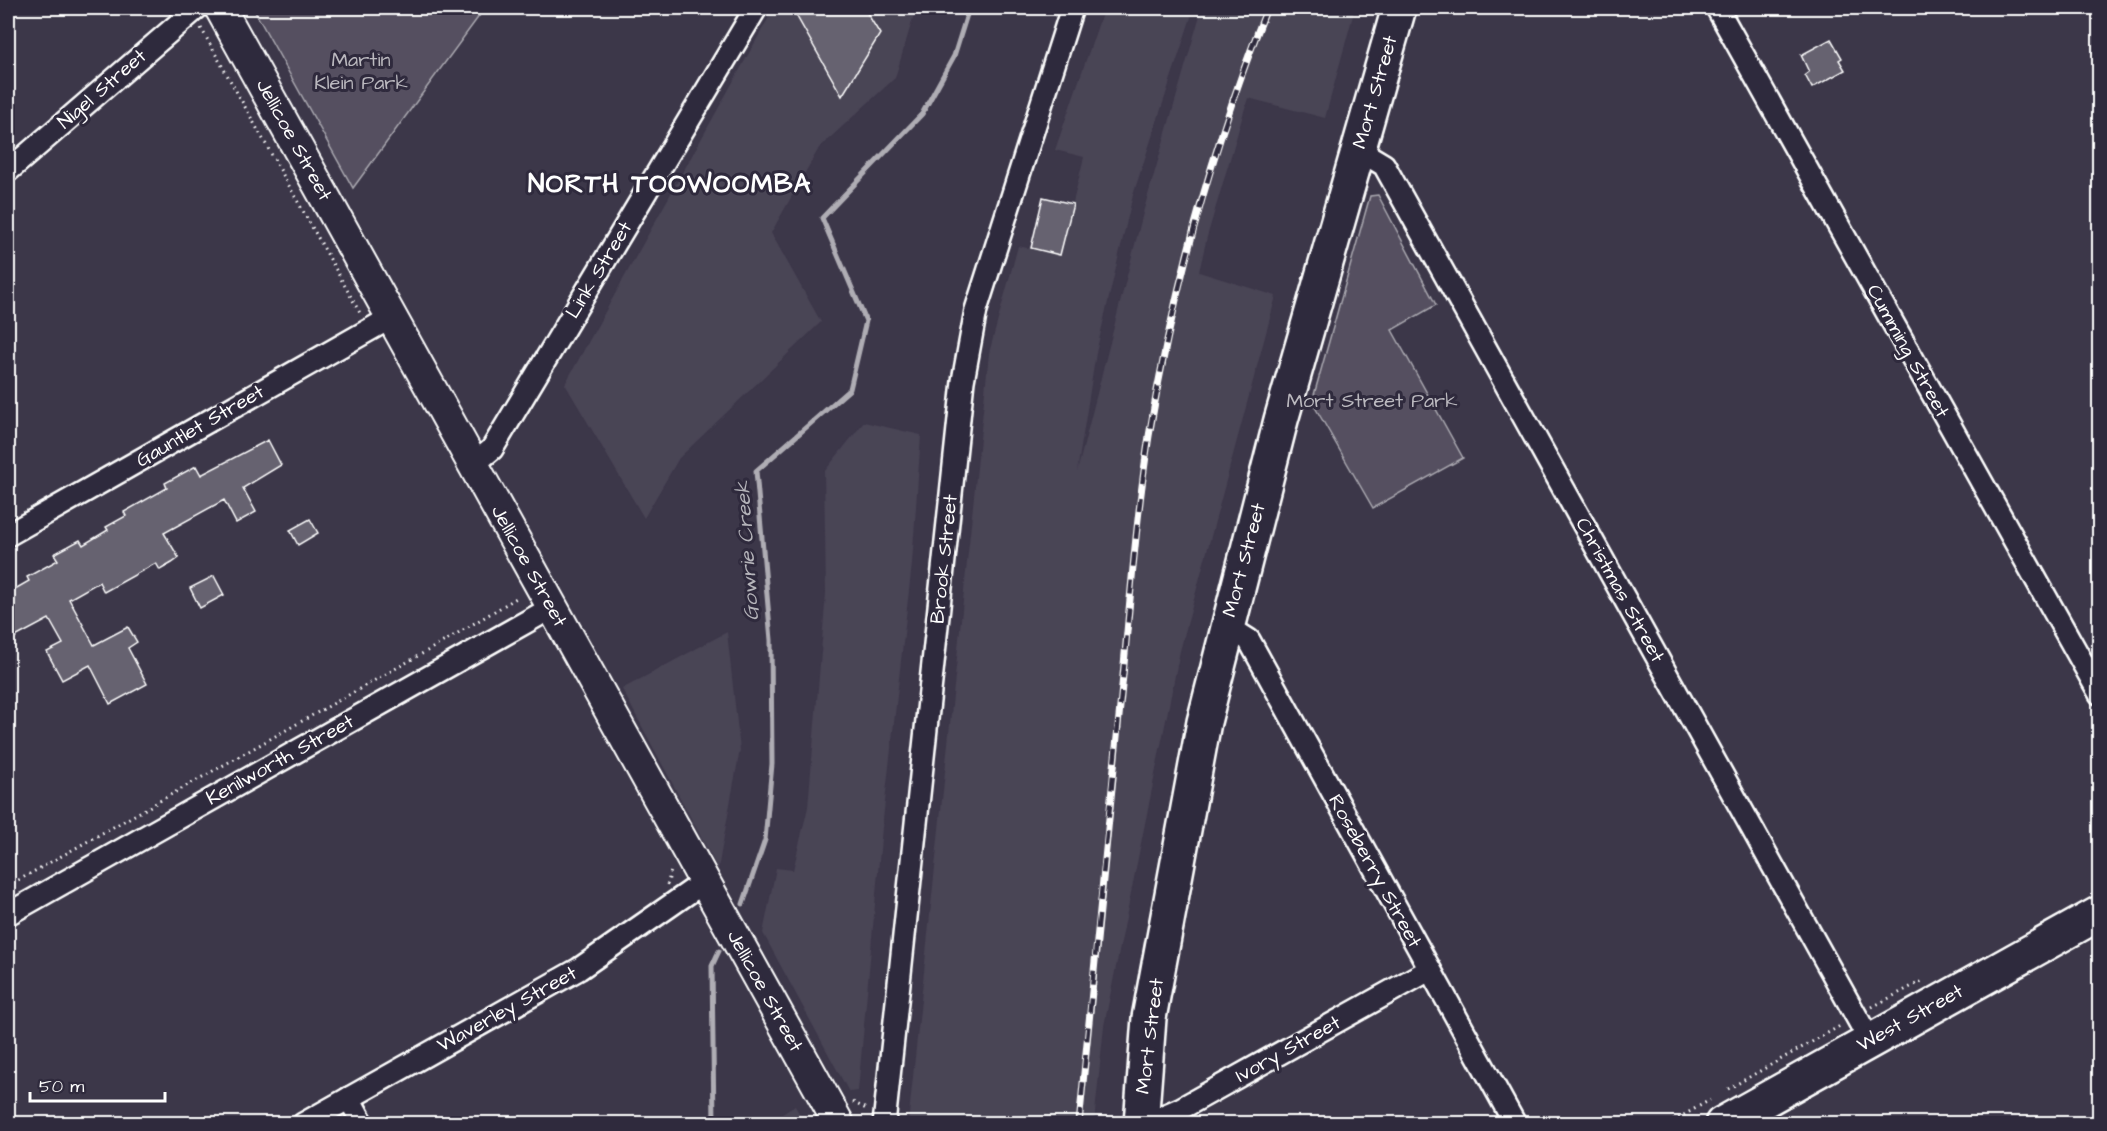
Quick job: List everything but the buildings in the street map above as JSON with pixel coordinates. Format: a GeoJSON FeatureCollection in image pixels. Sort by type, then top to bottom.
{"type":"FeatureCollection","features":[{"type":"Feature","properties":{"kind":"main road","name":"Mort Street"},"geometry":{"type":"LineString","coordinates":[[1143,1124],[1149,1018],[1204,722],[1281,420],[1399,8]]}},
{"type":"Feature","properties":{"kind":"main road","name":"Jellicoe Street"},"geometry":{"type":"LineString","coordinates":[[203,9],[380,323],[473,465],[541,613],[709,891],[839,1124]]}},
{"type":"Feature","properties":{"kind":"main road","name":"West Street"},"geometry":{"type":"LineString","coordinates":[[1722,1124],[2100,914]]}},
{"type":"Feature","properties":{"kind":"street","name":"Link Street"},"geometry":{"type":"LineString","coordinates":[[473,465],[492,449],[756,8]]}},
{"type":"Feature","properties":{"kind":"street","name":"Brook Street"},"geometry":{"type":"LineString","coordinates":[[884,1124],[963,381],[976,310],[1072,8]]}},
{"type":"Feature","properties":{"kind":"street","name":"Cumming Street"},"geometry":{"type":"LineString","coordinates":[[1717,8],[2100,694]]}},
{"type":"Feature","properties":{"kind":"street","name":"Nigel Street"},"geometry":{"type":"LineString","coordinates":[[8,171],[203,9]]}},
{"type":"Feature","properties":{"kind":"street","name":"Christmas Street"},"geometry":{"type":"LineString","coordinates":[[1359,150],[1384,165],[1870,1041]]}},
{"type":"Feature","properties":{"kind":"street","name":"Gauntlet Street"},"geometry":{"type":"LineString","coordinates":[[8,535],[380,323]]}},
{"type":"Feature","properties":{"kind":"street","name":"Kenilworth Street"},"geometry":{"type":"LineString","coordinates":[[8,914],[541,613]]}},
{"type":"Feature","properties":{"kind":"street","name":"Roseberry Street"},"geometry":{"type":"LineString","coordinates":[[1227,627],[1248,640],[1515,1124]]}},
{"type":"Feature","properties":{"kind":"street","name":"Waverley Street"},"geometry":{"type":"LineString","coordinates":[[303,1124],[579,969],[709,891]]}},
{"type":"Feature","properties":{"kind":"street","name":"Ivory Street"},"geometry":{"type":"LineString","coordinates":[[1143,1124],[1180,1109],[1429,970]]}},
{"type":"Feature","properties":{"kind":"street"},"geometry":{"type":"LineString","coordinates":[[349,1098],[363,1124]]}},
{"type":"Feature","properties":{"kind":"path"},"geometry":{"type":"LineString","coordinates":[[203,9],[380,323]]}},
{"type":"Feature","properties":{"kind":"path"},"geometry":{"type":"LineString","coordinates":[[8,886],[443,642],[518,597],[541,613]]}},
{"type":"Feature","properties":{"kind":"path"},"geometry":{"type":"LineString","coordinates":[[666,887],[671,870],[668,863]]}},
{"type":"Feature","properties":{"kind":"shaded area"},"geometry":{"type":"Polygon","coordinates":[[[774,8],[916,8],[895,78],[819,148],[771,233],[821,322],[679,458],[644,518],[565,384],[774,8]]]}},
{"type":"Feature","properties":{"kind":"shaded area"},"geometry":{"type":"Polygon","coordinates":[[[1104,8],[1194,8],[1133,195],[1096,353],[1077,472],[1144,209],[1202,8],[1355,8],[1325,118],[1248,98],[1207,237],[1199,272],[1276,296],[1180,651],[1104,1026],[1094,1123],[908,1124],[989,353],[1018,246],[1060,255],[1084,157],[1055,150],[1104,8]]]}},
{"type":"Feature","properties":{"kind":"shaded area"},"geometry":{"type":"Polygon","coordinates":[[[864,422],[921,435],[912,564],[882,828],[858,1091],[849,1092],[763,933],[776,868],[793,870],[808,807],[826,593],[824,472],[864,422]]]}},
{"type":"Feature","properties":{"kind":"shaded area"},"geometry":{"type":"Polygon","coordinates":[[[727,632],[740,750],[718,869],[622,689],[727,632]]]}},
{"type":"Feature","properties":{"kind":"shaded area"},"geometry":{"type":"Polygon","coordinates":[[[795,1106],[805,1123],[768,1123],[795,1106]]]}},
{"type":"Feature","properties":{"kind":"green space","name":"Martin Klein Park"},"geometry":{"type":"Polygon","coordinates":[[[253,8],[485,8],[353,188],[253,8]]]}},
{"type":"Feature","properties":{"kind":"green space","name":"Mort Street Park"},"geometry":{"type":"Polygon","coordinates":[[[1378,195],[1436,305],[1392,330],[1463,458],[1373,508],[1312,402],[1370,196],[1378,195]]]}},
{"type":"Feature","properties":{"kind":"waterway","name":"Gowrie Creek"},"geometry":{"type":"LineString","coordinates":[[743,904],[765,840],[772,764],[771,640],[756,471],[850,389],[866,321],[822,218],[922,114],[954,56],[969,8]]}},
{"type":"Feature","properties":{"kind":"waterway","name":"Gowrie Creek"},"geometry":{"type":"LineString","coordinates":[[714,1124],[712,966],[719,951]]}},
{"type":"Feature","properties":{"kind":"railway"},"geometry":{"type":"LineString","coordinates":[[1079,1124],[1140,498],[1149,436],[1170,327],[1197,219],[1229,112],[1267,8]]}},
{"type":"Feature","properties":{"kind":"district","name":"NORTH TOOWOOMBA"},"geometry":{"type":"Point","coordinates":[670,184]}}]}
